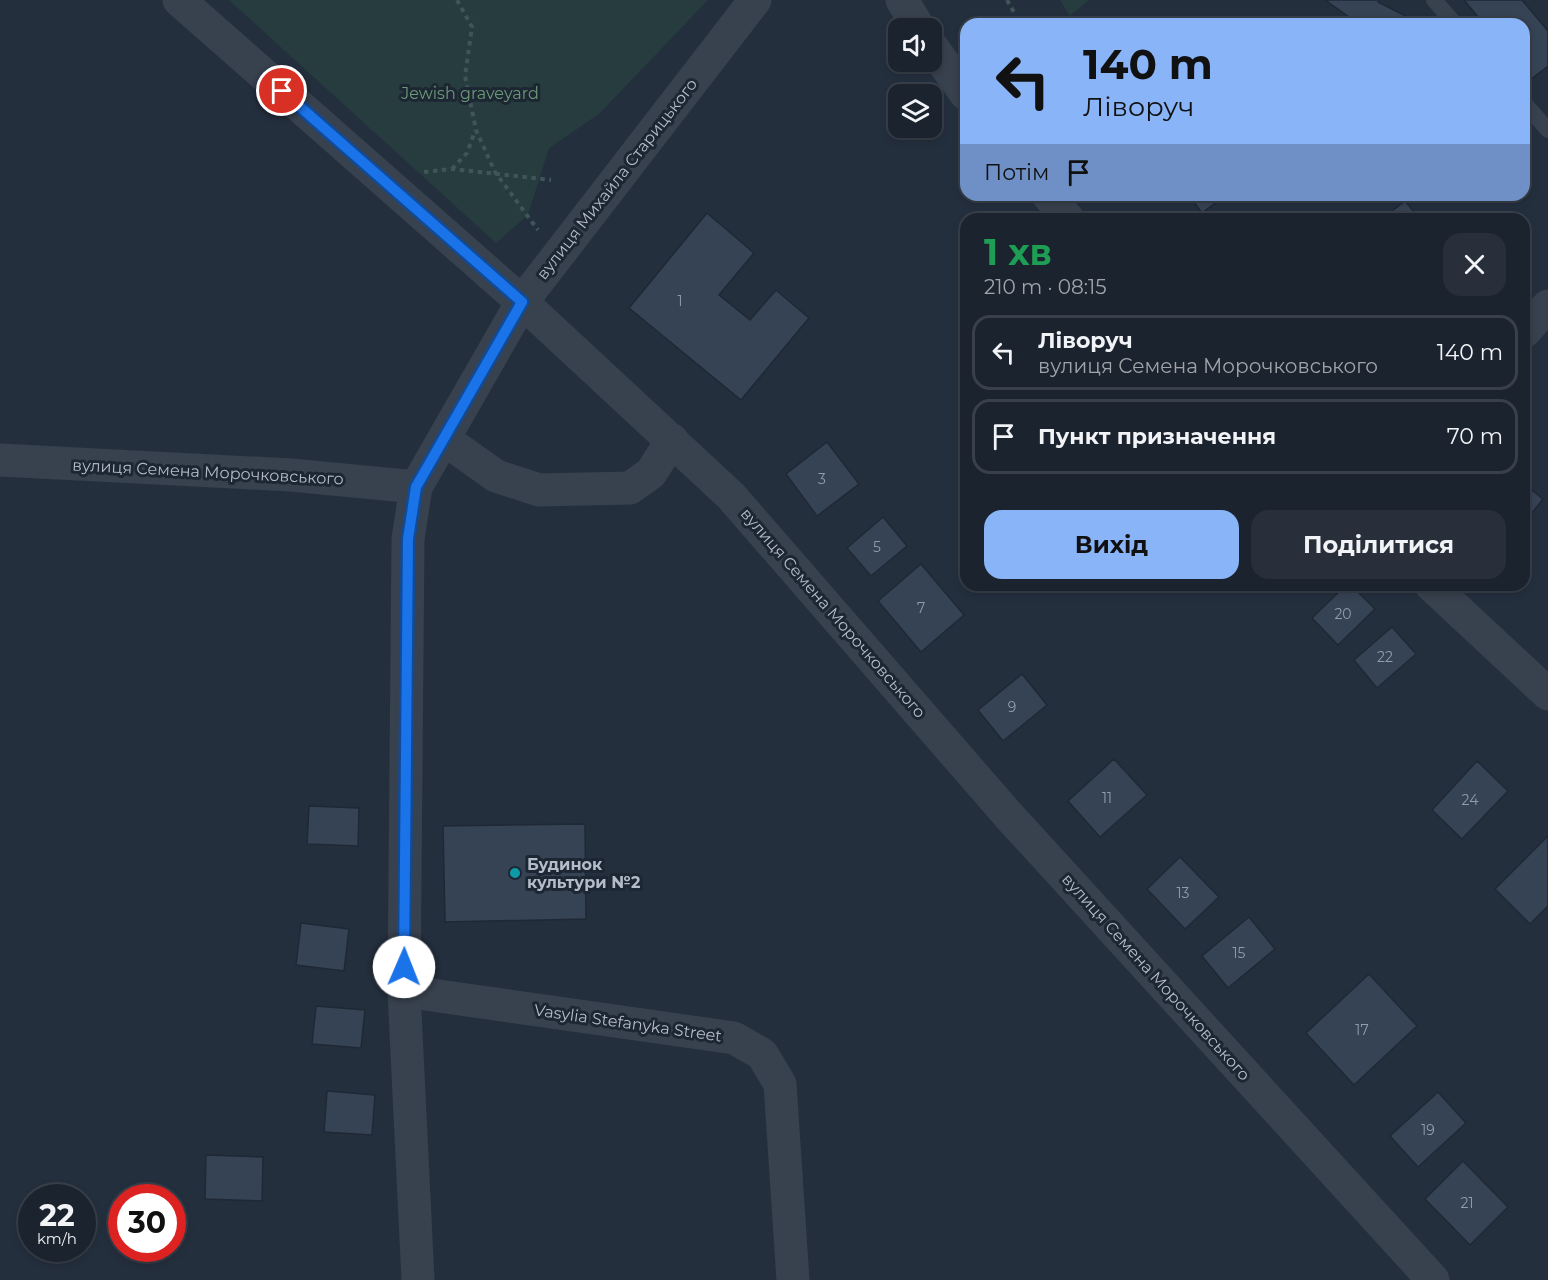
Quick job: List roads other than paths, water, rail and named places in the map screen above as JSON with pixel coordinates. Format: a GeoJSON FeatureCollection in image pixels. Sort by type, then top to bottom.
{"type":"FeatureCollection","features":[{"type":"Feature","properties":{"kind":"street","name":"вулиця Семена Морочковського"},"geometry":{"type":"LineString","coordinates":[[179,0],[522,302],[731,495],[1009,816],[1433,1280]]}},
{"type":"Feature","properties":{"kind":"street","name":"вулиця Михайла Старицького"},"geometry":{"type":"LineString","coordinates":[[418,1280],[404,990],[408,539],[416,487],[522,302],[755,0]]}},
{"type":"Feature","properties":{"kind":"street"},"geometry":{"type":"LineString","coordinates":[[902,0],[913,18]]}},
{"type":"Feature","properties":{"kind":"street"},"geometry":{"type":"LineString","coordinates":[[942,61],[960,86]]}},
{"type":"Feature","properties":{"kind":"street"},"geometry":{"type":"LineString","coordinates":[[1053,201],[1063,213]]}},
{"type":"Feature","properties":{"kind":"street"},"geometry":{"type":"LineString","coordinates":[[1530,326],[1548,306]]}},
{"type":"Feature","properties":{"kind":"street"},"geometry":{"type":"LineString","coordinates":[[444,439],[496,476],[538,490],[630,488],[651,473],[672,440]]}},
{"type":"Feature","properties":{"kind":"street","name":"вулиця Семена Морочковського"},"geometry":{"type":"LineString","coordinates":[[0,460],[291,475],[416,487]]}},
{"type":"Feature","properties":{"kind":"street"},"geometry":{"type":"LineString","coordinates":[[1437,591],[1548,694]]}},
{"type":"Feature","properties":{"kind":"street","name":"Vasylia Stefanyka Street"},"geometry":{"type":"LineString","coordinates":[[404,990],[734,1038],[762,1054],[780,1084],[793,1280]]}},
{"type":"Feature","properties":{"kind":"lane"},"geometry":{"type":"LineString","coordinates":[[1434,0],[1450,18]]}},
{"type":"Feature","properties":{"kind":"lane"},"geometry":{"type":"LineString","coordinates":[[1530,110],[1548,130]]}},
{"type":"Feature","properties":{"kind":"place","name":"Будинок культури №2"},"geometry":{"type":"Point","coordinates":[515,873]}},
{"type":"Feature","properties":{"kind":"park label","name":"Jewish graveyard"},"geometry":{"type":"Point","coordinates":[470,93]}}]}
